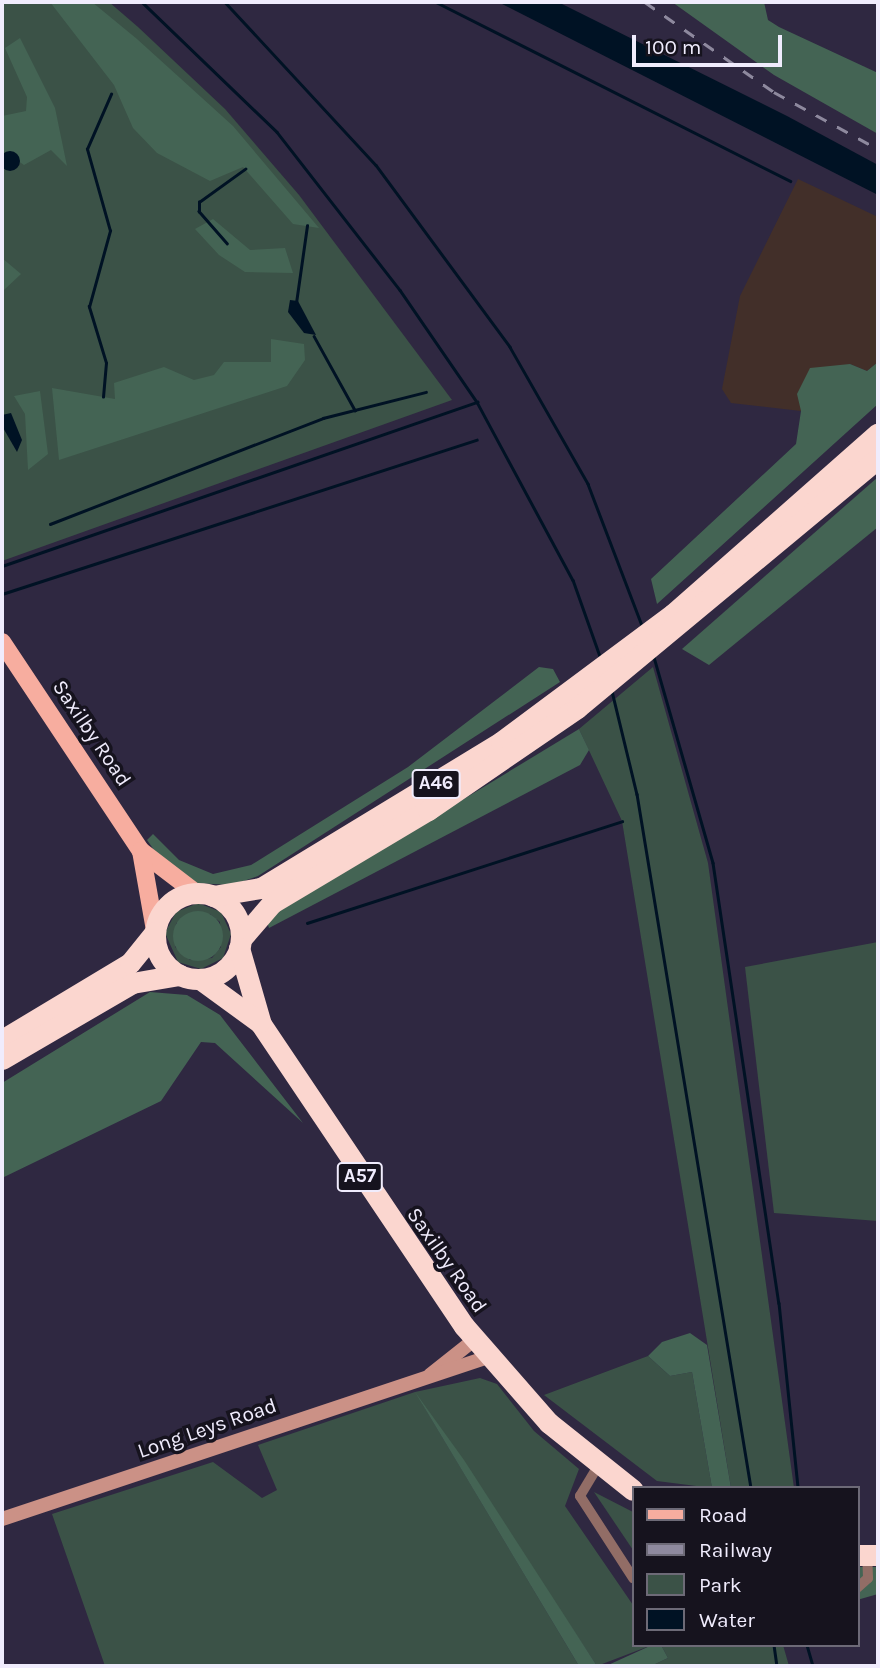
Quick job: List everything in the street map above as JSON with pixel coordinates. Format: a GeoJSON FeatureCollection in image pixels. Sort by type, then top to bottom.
{"type":"FeatureCollection","features":[{"type":"Feature","properties":{"kind":"highway","name":"A46"},"geometry":{"type":"LineString","coordinates":[[676,620],[878,433]]}},
{"type":"Feature","properties":{"kind":"highway","name":"A46"},"geometry":{"type":"LineString","coordinates":[[240,944],[272,903],[428,810],[676,620],[878,458]]}},
{"type":"Feature","properties":{"kind":"highway","name":"A46"},"geometry":{"type":"LineString","coordinates":[[204,894],[249,893],[272,882],[573,700]]}},
{"type":"Feature","properties":{"kind":"highway"},"geometry":{"type":"LineString","coordinates":[[2,1040],[130,962],[155,931],[169,904],[204,894],[232,909],[240,944],[224,970],[132,983],[2,1059]]}},
{"type":"Feature","properties":{"kind":"highway"},"geometry":{"type":"LineString","coordinates":[[155,931],[161,960],[189,977]]}},
{"type":"Feature","properties":{"kind":"highway","name":"Saxilby Road"},"geometry":{"type":"LineString","coordinates":[[240,944],[261,1024],[474,1340],[598,1466],[632,1489]]}},
{"type":"Feature","properties":{"kind":"highway","name":"Saxilby Road"},"geometry":{"type":"LineString","coordinates":[[189,977],[261,1024]]}},
{"type":"Feature","properties":{"kind":"main road","name":"Saxilby Road"},"geometry":{"type":"LineString","coordinates":[[2,642],[141,851],[204,894]]}},
{"type":"Feature","properties":{"kind":"main road","name":"Saxilby Road"},"geometry":{"type":"LineString","coordinates":[[141,851],[155,931]]}},
{"type":"Feature","properties":{"kind":"street","name":"Long Leys Road"},"geometry":{"type":"LineString","coordinates":[[426,1377],[474,1340]]}},
{"type":"Feature","properties":{"kind":"street","name":"Long Leys Road"},"geometry":{"type":"LineString","coordinates":[[2,1519],[488,1357]]}},
{"type":"Feature","properties":{"kind":"street"},"geometry":{"type":"LineString","coordinates":[[598,1466],[580,1496],[632,1576]]}},
{"type":"Feature","properties":{"kind":"street"},"geometry":{"type":"LineString","coordinates":[[859,1586],[867,1578],[867,1555]]}},
{"type":"Feature","properties":{"kind":"shaded area"},"geometry":{"type":"Polygon","coordinates":[[[798,179],[878,217],[878,362],[867,371],[850,364],[801,411],[731,403],[722,389],[740,296],[798,179]]]}},
{"type":"Feature","properties":{"kind":"green space"},"geometry":{"type":"Polygon","coordinates":[[[2,2],[109,2],[138,27],[225,109],[299,195],[452,400],[2,561],[2,2]]]}},
{"type":"Feature","properties":{"kind":"green space"},"geometry":{"type":"Polygon","coordinates":[[[50,2],[92,2],[137,39],[233,126],[319,228],[293,224],[243,167],[210,181],[157,153],[133,128],[114,85],[50,2]]]}},
{"type":"Feature","properties":{"kind":"green space"},"geometry":{"type":"Polygon","coordinates":[[[672,2],[764,2],[768,20],[779,27],[878,73],[878,134],[774,75],[672,2]]]}},
{"type":"Feature","properties":{"kind":"green space"},"geometry":{"type":"Polygon","coordinates":[[[20,38],[55,108],[67,166],[51,150],[24,165],[2,150],[2,116],[26,111],[27,97],[5,48],[20,38]]]}},
{"type":"Feature","properties":{"kind":"green space"},"geometry":{"type":"Polygon","coordinates":[[[213,219],[250,250],[285,248],[293,273],[245,272],[219,255],[195,229],[213,219]]]}},
{"type":"Feature","properties":{"kind":"green space"},"geometry":{"type":"Polygon","coordinates":[[[2,258],[21,274],[4,290],[2,288],[2,258]]]}},
{"type":"Feature","properties":{"kind":"green space"},"geometry":{"type":"Polygon","coordinates":[[[271,339],[304,344],[305,360],[287,386],[59,460],[52,388],[115,399],[114,383],[164,367],[194,380],[214,375],[224,362],[271,362],[271,339]]]}},
{"type":"Feature","properties":{"kind":"green space"},"geometry":{"type":"Polygon","coordinates":[[[878,362],[878,404],[657,604],[651,579],[796,444],[801,411],[797,394],[810,368],[850,364],[867,371],[878,362]]]}},
{"type":"Feature","properties":{"kind":"green space"},"geometry":{"type":"Polygon","coordinates":[[[40,391],[48,454],[28,470],[25,414],[14,396],[40,391]]]}},
{"type":"Feature","properties":{"kind":"green space"},"geometry":{"type":"Polygon","coordinates":[[[878,477],[878,527],[709,665],[682,649],[878,477]]]}},
{"type":"Feature","properties":{"kind":"green space"},"geometry":{"type":"Polygon","coordinates":[[[539,667],[553,669],[560,682],[258,876],[232,885],[195,883],[166,867],[147,840],[153,834],[179,860],[213,874],[251,865],[408,767],[539,667]]]}},
{"type":"Feature","properties":{"kind":"green space"},"geometry":{"type":"Polygon","coordinates":[[[653,667],[708,863],[794,1486],[731,1486],[622,821],[579,729],[653,667]]]}},
{"type":"Feature","properties":{"kind":"green space"},"geometry":{"type":"Polygon","coordinates":[[[579,729],[589,750],[580,765],[269,928],[266,919],[579,729]]]}},
{"type":"Feature","properties":{"kind":"green space"},"geometry":{"type":"Polygon","coordinates":[[[198,903],[221,912],[231,934],[223,958],[201,969],[178,962],[165,933],[176,912],[198,903]],[[210,914],[176,923],[175,947],[190,960],[212,958],[221,947],[220,922],[210,914]]]}},
{"type":"Feature","properties":{"kind":"green space"},"geometry":{"type":"Polygon","coordinates":[[[198,911],[216,918],[223,936],[216,954],[198,961],[180,954],[173,936],[180,918],[198,911]]]}},
{"type":"Feature","properties":{"kind":"green space"},"geometry":{"type":"Polygon","coordinates":[[[878,942],[878,1221],[774,1213],[745,967],[878,942]]]}},
{"type":"Feature","properties":{"kind":"green space"},"geometry":{"type":"Polygon","coordinates":[[[150,992],[187,995],[220,1015],[303,1123],[215,1043],[201,1042],[161,1101],[2,1178],[2,1083],[150,992]]]}},
{"type":"Feature","properties":{"kind":"green space"},"geometry":{"type":"Polygon","coordinates":[[[690,1333],[707,1345],[731,1486],[712,1486],[692,1372],[670,1376],[648,1356],[662,1342],[690,1333]]]}},
{"type":"Feature","properties":{"kind":"green space"},"geometry":{"type":"Polygon","coordinates":[[[648,1356],[670,1376],[692,1372],[712,1486],[657,1481],[544,1395],[648,1356]]]}},
{"type":"Feature","properties":{"kind":"green space"},"geometry":{"type":"Polygon","coordinates":[[[480,1378],[497,1384],[534,1431],[579,1469],[565,1506],[632,1604],[632,1647],[647,1647],[597,1666],[420,1400],[579,1666],[105,1666],[52,1514],[213,1462],[262,1498],[277,1490],[258,1445],[415,1392],[480,1378]]]}},
{"type":"Feature","properties":{"kind":"green space"},"geometry":{"type":"Polygon","coordinates":[[[415,1392],[464,1460],[597,1666],[579,1666],[415,1392]]]}},
{"type":"Feature","properties":{"kind":"green space"},"geometry":{"type":"Polygon","coordinates":[[[594,1492],[632,1511],[632,1549],[594,1492]]]}},
{"type":"Feature","properties":{"kind":"green space"},"geometry":{"type":"Polygon","coordinates":[[[859,1567],[878,1567],[878,1594],[859,1599],[859,1567]]]}},
{"type":"Feature","properties":{"kind":"green space"},"geometry":{"type":"Polygon","coordinates":[[[648,1647],[662,1647],[668,1658],[651,1666],[606,1666],[648,1647]]]}},
{"type":"Feature","properties":{"kind":"green space"},"geometry":{"type":"Polygon","coordinates":[[[662,1647],[784,1647],[789,1666],[651,1666],[668,1658],[662,1647]]]}},
{"type":"Feature","properties":{"kind":"water"},"geometry":{"type":"Polygon","coordinates":[[[498,2],[558,2],[787,116],[878,165],[878,195],[498,2]]]}},
{"type":"Feature","properties":{"kind":"water"},"geometry":{"type":"Polygon","coordinates":[[[10,151],[17,154],[20,161],[17,168],[10,171],[3,168],[0,161],[3,154],[10,151]]]}},
{"type":"Feature","properties":{"kind":"water"},"geometry":{"type":"Polygon","coordinates":[[[290,300],[298,301],[316,335],[304,333],[288,312],[290,300]]]}},
{"type":"Feature","properties":{"kind":"water"},"geometry":{"type":"Polygon","coordinates":[[[11,413],[22,440],[17,452],[2,426],[2,415],[11,413]]]}},
{"type":"Feature","properties":{"kind":"waterway"},"geometry":{"type":"LineString","coordinates":[[142,2],[277,132],[400,290],[477,402],[573,580],[601,659]]}},
{"type":"Feature","properties":{"kind":"waterway"},"geometry":{"type":"LineString","coordinates":[[225,2],[376,165],[510,347],[588,484],[643,628]]}},
{"type":"Feature","properties":{"kind":"waterway"},"geometry":{"type":"LineString","coordinates":[[436,2],[790,181]]}},
{"type":"Feature","properties":{"kind":"waterway"},"geometry":{"type":"LineString","coordinates":[[103,397],[106,363],[89,307],[110,231],[87,149],[111,94]]}},
{"type":"Feature","properties":{"kind":"waterway"},"geometry":{"type":"LineString","coordinates":[[227,244],[199,212],[199,202],[245,169]]}},
{"type":"Feature","properties":{"kind":"waterway"},"geometry":{"type":"LineString","coordinates":[[296,303],[307,226]]}},
{"type":"Feature","properties":{"kind":"waterway"},"geometry":{"type":"LineString","coordinates":[[314,336],[355,410]]}},
{"type":"Feature","properties":{"kind":"waterway"},"geometry":{"type":"LineString","coordinates":[[50,524],[323,418],[426,392]]}},
{"type":"Feature","properties":{"kind":"waterway"},"geometry":{"type":"LineString","coordinates":[[2,566],[477,402]]}},
{"type":"Feature","properties":{"kind":"waterway"},"geometry":{"type":"LineString","coordinates":[[2,594],[477,440]]}},
{"type":"Feature","properties":{"kind":"waterway"},"geometry":{"type":"LineString","coordinates":[[654,657],[713,863],[779,1303],[798,1486]]}},
{"type":"Feature","properties":{"kind":"waterway"},"geometry":{"type":"LineString","coordinates":[[612,691],[637,794],[751,1486]]}},
{"type":"Feature","properties":{"kind":"waterway"},"geometry":{"type":"LineString","coordinates":[[307,923],[622,821]]}},
{"type":"Feature","properties":{"kind":"waterway"},"geometry":{"type":"LineString","coordinates":[[774,1647],[777,1666]]}},
{"type":"Feature","properties":{"kind":"waterway"},"geometry":{"type":"LineString","coordinates":[[808,1647],[813,1666]]}},
{"type":"Feature","properties":{"kind":"railway"},"geometry":{"type":"LineString","coordinates":[[645,2],[774,92],[878,149]]}}]}
